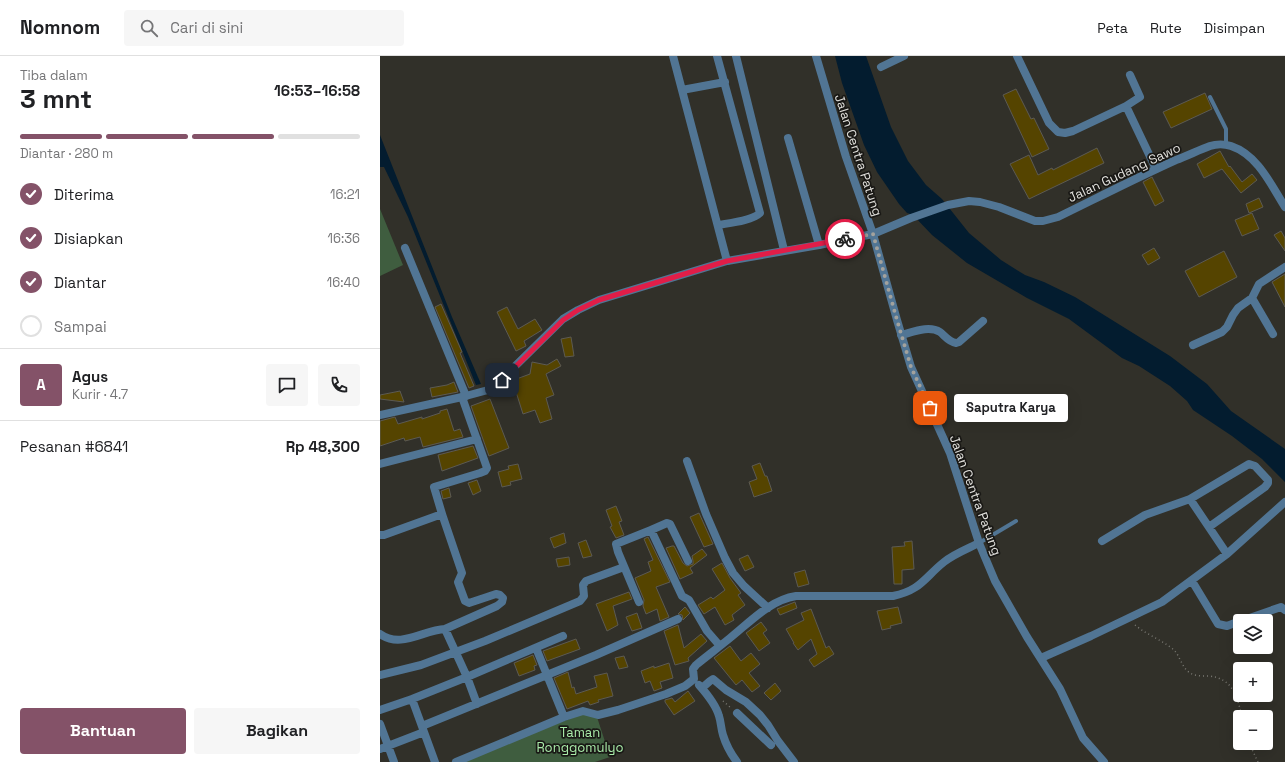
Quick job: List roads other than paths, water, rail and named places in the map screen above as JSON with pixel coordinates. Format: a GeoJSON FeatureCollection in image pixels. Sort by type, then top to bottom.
{"type":"FeatureCollection","features":[{"type":"Feature","properties":{"kind":"street"},"geometry":{"type":"LineString","coordinates":[[673,56],[727,261]]}},
{"type":"Feature","properties":{"kind":"street"},"geometry":{"type":"LineString","coordinates":[[717,56],[760,213],[756,217],[718,226]]}},
{"type":"Feature","properties":{"kind":"street"},"geometry":{"type":"LineString","coordinates":[[736,56],[784,250]]}},
{"type":"Feature","properties":{"kind":"street","name":"Jalan Centra Patung"},"geometry":{"type":"LineString","coordinates":[[816,56],[846,157],[873,234],[911,367],[950,453],[979,543],[1002,594],[1060,689],[1083,738],[1104,762]]}},
{"type":"Feature","properties":{"kind":"street"},"geometry":{"type":"LineString","coordinates":[[881,67],[904,56]]}},
{"type":"Feature","properties":{"kind":"street"},"geometry":{"type":"LineString","coordinates":[[1017,56],[1049,123],[1058,132],[1065,133],[1073,131],[1138,99],[1140,97],[1130,75]]}},
{"type":"Feature","properties":{"kind":"street"},"geometry":{"type":"LineString","coordinates":[[682,90],[725,82]]}},
{"type":"Feature","properties":{"kind":"street"},"geometry":{"type":"LineString","coordinates":[[1126,106],[1156,169]]}},
{"type":"Feature","properties":{"kind":"street"},"geometry":{"type":"LineString","coordinates":[[788,138],[819,245]]}},
{"type":"Feature","properties":{"kind":"street","name":"Jalan Gudang Sawo"},"geometry":{"type":"LineString","coordinates":[[380,415],[464,397],[488,390],[495,386],[563,320],[578,310],[599,300],[727,261],[873,234],[911,218],[948,205],[969,201],[980,202],[1035,220],[1043,221],[1058,217],[1156,169],[1212,145],[1226,145],[1241,150],[1253,160],[1265,175],[1285,207]]}},
{"type":"Feature","properties":{"kind":"street"},"geometry":{"type":"LineString","coordinates":[[380,634],[390,639],[413,638],[436,629],[445,629],[497,606],[502,603],[503,599],[500,595],[496,594],[469,603],[465,601],[458,582],[462,573],[434,487],[480,473],[485,471],[487,468],[464,397],[405,248]]}},
{"type":"Feature","properties":{"kind":"street"},"geometry":{"type":"LineString","coordinates":[[1193,345],[1222,332],[1227,327],[1233,314],[1238,308],[1252,298],[1258,284],[1285,267]]}},
{"type":"Feature","properties":{"kind":"street"},"geometry":{"type":"LineString","coordinates":[[1252,298],[1273,334]]}},
{"type":"Feature","properties":{"kind":"street"},"geometry":{"type":"LineString","coordinates":[[902,335],[920,330],[936,330],[951,342],[956,343],[984,321]]}},
{"type":"Feature","properties":{"kind":"street"},"geometry":{"type":"LineString","coordinates":[[380,464],[477,439]]}},
{"type":"Feature","properties":{"kind":"street"},"geometry":{"type":"LineString","coordinates":[[687,461],[706,514],[733,573],[744,586],[768,608]]}},
{"type":"Feature","properties":{"kind":"street"},"geometry":{"type":"LineString","coordinates":[[1102,541],[1145,515],[1190,499],[1249,464],[1255,466],[1268,480],[1265,487],[1209,527]]}},
{"type":"Feature","properties":{"kind":"street"},"geometry":{"type":"LineString","coordinates":[[1190,499],[1227,554]]}},
{"type":"Feature","properties":{"kind":"street"},"geometry":{"type":"LineString","coordinates":[[1041,658],[1162,602],[1227,554],[1285,502]]}},
{"type":"Feature","properties":{"kind":"street"},"geometry":{"type":"LineString","coordinates":[[380,534],[384,535],[442,514]]}},
{"type":"Feature","properties":{"kind":"street"},"geometry":{"type":"LineString","coordinates":[[639,602],[616,544],[667,523],[670,524],[688,561]]}},
{"type":"Feature","properties":{"kind":"street"},"geometry":{"type":"LineString","coordinates":[[651,530],[682,596],[689,600],[707,631],[720,646]]}},
{"type":"Feature","properties":{"kind":"street"},"geometry":{"type":"LineString","coordinates":[[737,762],[726,744],[719,716],[711,699],[694,679],[694,669],[696,665],[751,620],[768,608],[787,598],[796,596],[893,596],[907,593],[918,586],[944,562],[979,543]]}},
{"type":"Feature","properties":{"kind":"street"},"geometry":{"type":"LineString","coordinates":[[380,675],[421,666],[580,602],[584,596],[583,585],[586,581],[624,567]]}},
{"type":"Feature","properties":{"kind":"street"},"geometry":{"type":"LineString","coordinates":[[1192,581],[1218,624],[1227,626],[1233,624]]}},
{"type":"Feature","properties":{"kind":"street"},"geometry":{"type":"LineString","coordinates":[[1259,614],[1281,606],[1285,610]]}},
{"type":"Feature","properties":{"kind":"street"},"geometry":{"type":"LineString","coordinates":[[380,749],[477,704],[596,655],[678,619]]}},
{"type":"Feature","properties":{"kind":"street"},"geometry":{"type":"LineString","coordinates":[[445,629],[467,677],[477,704]]}},
{"type":"Feature","properties":{"kind":"street"},"geometry":{"type":"LineString","coordinates":[[380,710],[467,677],[563,636]]}},
{"type":"Feature","properties":{"kind":"street"},"geometry":{"type":"LineString","coordinates":[[536,648],[564,717]]}},
{"type":"Feature","properties":{"kind":"street"},"geometry":{"type":"LineString","coordinates":[[456,762],[564,717],[583,711],[598,715],[618,710],[677,689],[694,679]]}},
{"type":"Feature","properties":{"kind":"street"},"geometry":{"type":"LineString","coordinates":[[702,688],[713,679],[726,690],[746,702],[768,725],[794,762]]}},
{"type":"Feature","properties":{"kind":"street"},"geometry":{"type":"LineString","coordinates":[[412,699],[435,762]]}},
{"type":"Feature","properties":{"kind":"street"},"geometry":{"type":"LineString","coordinates":[[737,713],[771,745]]}},
{"type":"Feature","properties":{"kind":"street"},"geometry":{"type":"LineString","coordinates":[[380,724],[394,762]]}},
{"type":"Feature","properties":{"kind":"lane"},"geometry":{"type":"LineString","coordinates":[[1210,97],[1226,129],[1226,145]]}},
{"type":"Feature","properties":{"kind":"lane"},"geometry":{"type":"LineString","coordinates":[[979,543],[1016,522]]}},
{"type":"Feature","properties":{"kind":"water"},"geometry":{"type":"Polygon","coordinates":[[[835,56],[866,56],[891,127],[908,161],[926,185],[942,199],[969,233],[1001,260],[1025,275],[1044,282],[1075,297],[1170,356],[1207,384],[1231,411],[1285,449],[1285,482],[1262,459],[1232,436],[1193,410],[1187,401],[1170,386],[1139,366],[1122,358],[1069,319],[1027,298],[967,263],[932,235],[913,215],[907,213],[877,172],[864,145],[842,83],[835,56]]]}},
{"type":"Feature","properties":{"kind":"water"},"geometry":{"type":"Polygon","coordinates":[[[380,135],[452,317],[481,384],[476,385],[408,217],[384,167],[380,167],[380,135]]]}},
{"type":"Feature","properties":{"kind":"place","name":"Saputra Karya"},"geometry":{"type":"Point","coordinates":[930,408]}},
{"type":"Feature","properties":{"kind":"park label","name":"Taman Ronggomulyo"},"geometry":{"type":"Point","coordinates":[580,740]}}]}
